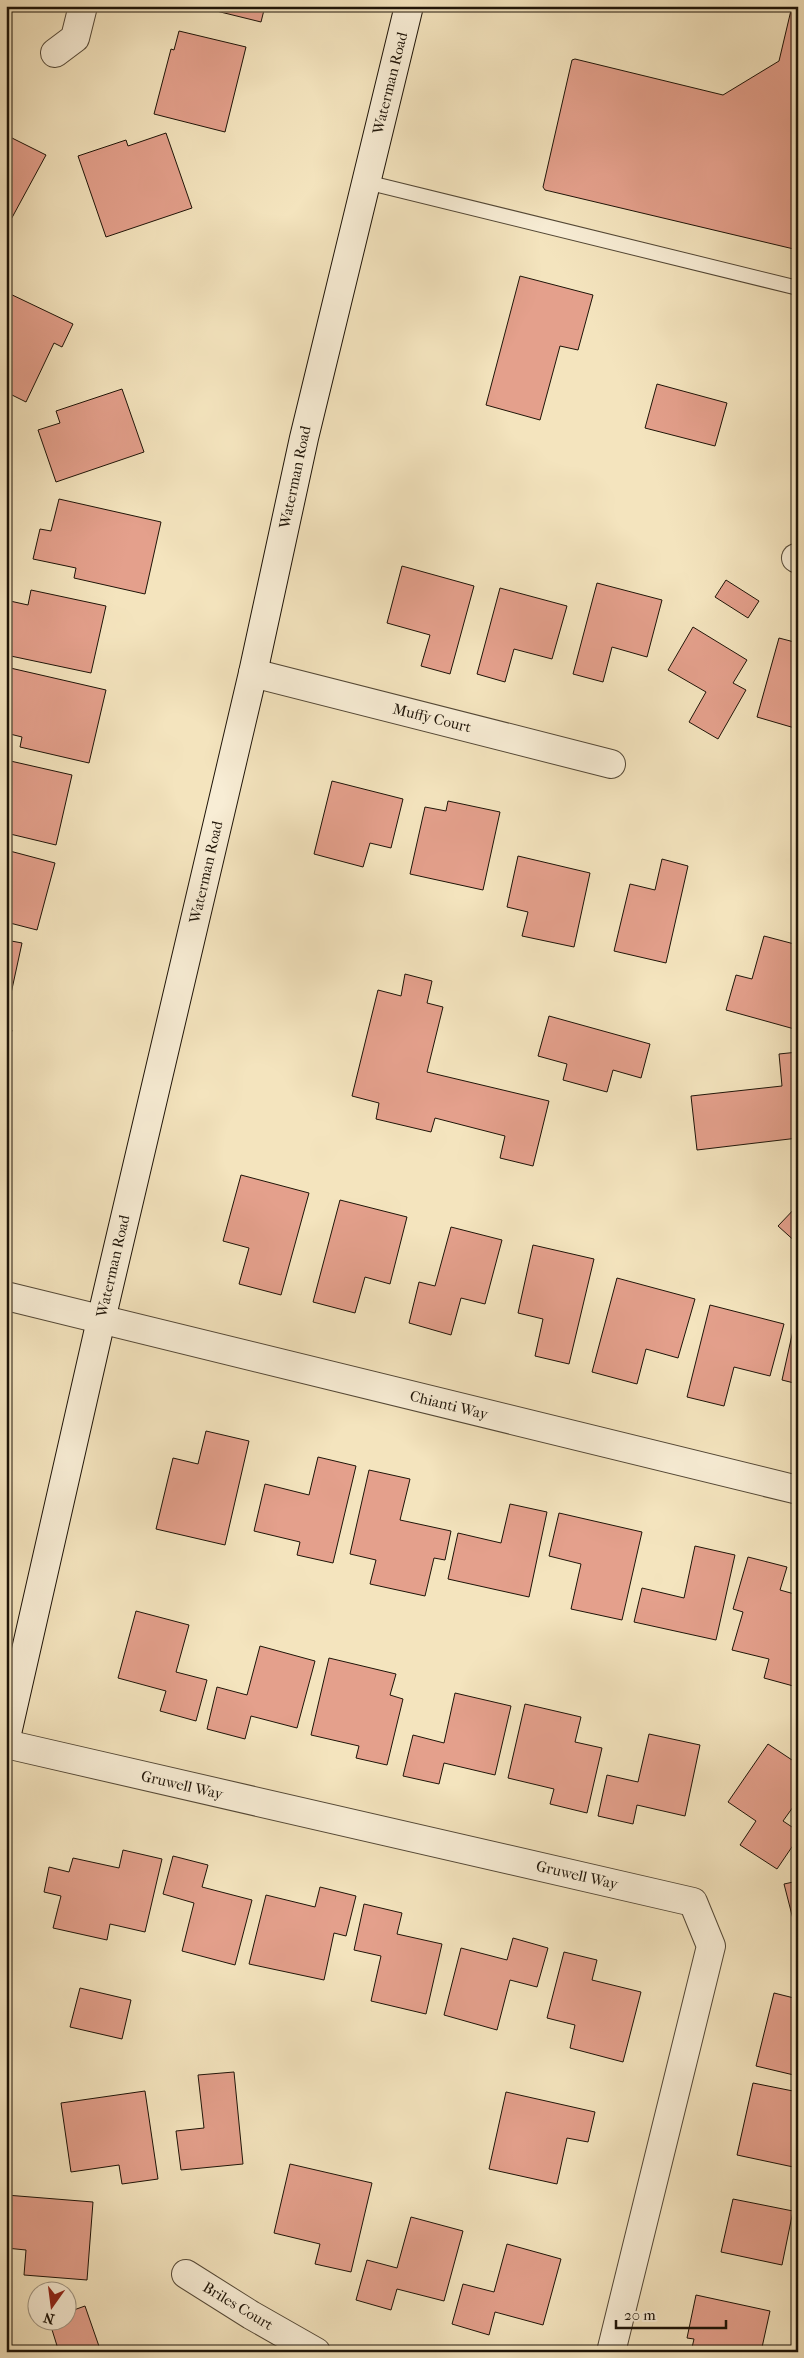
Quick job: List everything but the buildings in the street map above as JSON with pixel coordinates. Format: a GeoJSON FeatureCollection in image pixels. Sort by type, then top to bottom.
{"type":"FeatureCollection","features":[{"type":"Feature","properties":{"kind":"street"},"geometry":{"type":"LineString","coordinates":[[55,53],[75,38],[83,6]]}},
{"type":"Feature","properties":{"kind":"street","name":"Waterman Road"},"geometry":{"type":"LineString","coordinates":[[6,1738],[101,1320],[253,673],[304,438],[409,6]]}},
{"type":"Feature","properties":{"kind":"street","name":"Muffy Court"},"geometry":{"type":"LineString","coordinates":[[253,673],[611,764]]}},
{"type":"Feature","properties":{"kind":"street","name":"Chianti Way"},"geometry":{"type":"LineString","coordinates":[[6,1296],[798,1490]]}},
{"type":"Feature","properties":{"kind":"street","name":"Gruwell Way"},"geometry":{"type":"LineString","coordinates":[[6,1744],[693,1902],[711,1946],[611,2352]]}},
{"type":"Feature","properties":{"kind":"street","name":"Briles Court"},"geometry":{"type":"LineString","coordinates":[[186,2274],[251,2315],[316,2352]]}},
{"type":"Feature","properties":{"kind":"lane"},"geometry":{"type":"LineString","coordinates":[[366,182],[798,288]]}}]}
